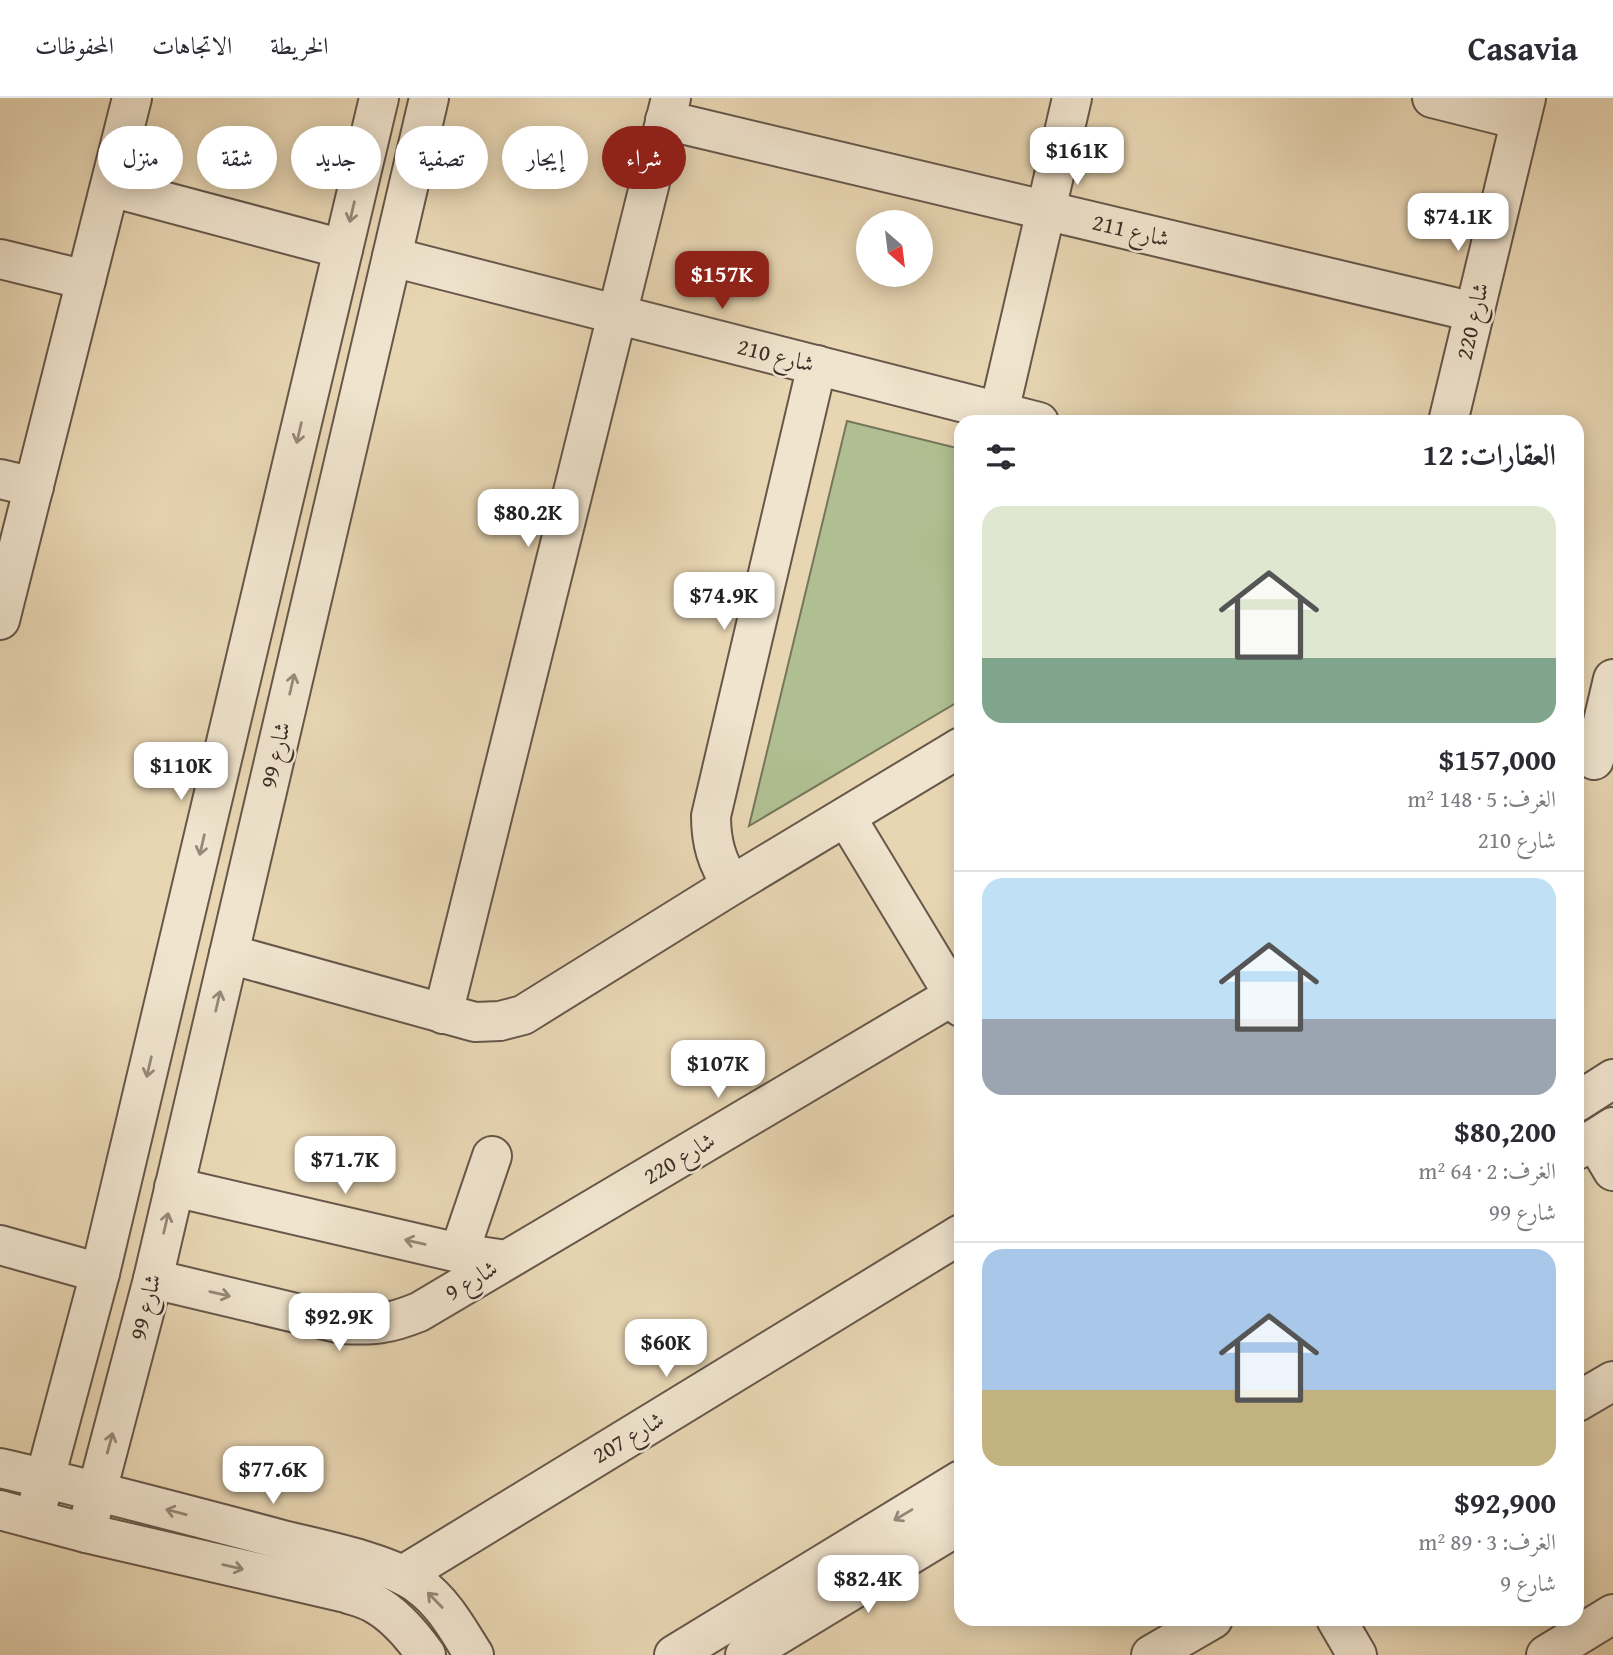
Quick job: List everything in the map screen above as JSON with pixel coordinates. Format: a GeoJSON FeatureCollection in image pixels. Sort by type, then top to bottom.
{"type":"FeatureCollection","features":[{"type":"Feature","properties":{"kind":"street"},"geometry":{"type":"LineString","coordinates":[[125,126],[132,98]]}},
{"type":"Feature","properties":{"kind":"street"},"geometry":{"type":"LineString","coordinates":[[379,98],[100,1273],[45,1479],[17,1515],[346,1593],[374,1603],[396,1620],[426,1655]]}},
{"type":"Feature","properties":{"kind":"street","name":"شارع 99"},"geometry":{"type":"LineString","coordinates":[[86,1533],[153,1279],[429,98]]}},
{"type":"Feature","properties":{"kind":"street"},"geometry":{"type":"LineString","coordinates":[[999,412],[1072,98]]}},
{"type":"Feature","properties":{"kind":"street"},"geometry":{"type":"LineString","coordinates":[[1432,98],[1523,109]]}},
{"type":"Feature","properties":{"kind":"street"},"geometry":{"type":"LineString","coordinates":[[443,1014],[668,109]]}},
{"type":"Feature","properties":{"kind":"street","name":"شارع 211"},"geometry":{"type":"LineString","coordinates":[[668,109],[1046,210],[1475,312]]}},
{"type":"Feature","properties":{"kind":"street","name":"شارع 220"},"geometry":{"type":"LineString","coordinates":[[1450,415],[1523,109]]}},
{"type":"Feature","properties":{"kind":"street"},"geometry":{"type":"LineString","coordinates":[[0,620],[17,483],[86,280],[109,189]]}},
{"type":"Feature","properties":{"kind":"street"},"geometry":{"type":"LineString","coordinates":[[118,189],[343,249]]}},
{"type":"Feature","properties":{"kind":"street","name":"شارع 210"},"geometry":{"type":"LineString","coordinates":[[391,257],[1011,415]]}},
{"type":"Feature","properties":{"kind":"street"},"geometry":{"type":"LineString","coordinates":[[0,259],[86,280]]}},
{"type":"Feature","properties":{"kind":"street"},"geometry":{"type":"LineString","coordinates":[[732,885],[723,873],[716,855],[711,835],[711,816],[817,365]]}},
{"type":"Feature","properties":{"kind":"street"},"geometry":{"type":"LineString","coordinates":[[1595,760],[1613,679]]}},
{"type":"Feature","properties":{"kind":"street"},"geometry":{"type":"LineString","coordinates":[[229,954],[475,1022],[500,1021],[523,1016],[732,885],[954,751]]}},
{"type":"Feature","properties":{"kind":"street"},"geometry":{"type":"LineString","coordinates":[[846,817],[954,992]]}},
{"type":"Feature","properties":{"kind":"street","name":"شارع 220"},"geometry":{"type":"LineString","coordinates":[[506,1260],[954,1000]]}},
{"type":"Feature","properties":{"kind":"street"},"geometry":{"type":"LineString","coordinates":[[1584,1097],[1613,1079]]}},
{"type":"Feature","properties":{"kind":"street"},"geometry":{"type":"LineString","coordinates":[[459,1253],[492,1156]]}},
{"type":"Feature","properties":{"kind":"street","name":"شارع 9"},"geometry":{"type":"LineString","coordinates":[[174,1186],[459,1253],[506,1260]]}},
{"type":"Feature","properties":{"kind":"street","name":"شارع 207"},"geometry":{"type":"LineString","coordinates":[[403,1575],[954,1238]]}},
{"type":"Feature","properties":{"kind":"street"},"geometry":{"type":"LineString","coordinates":[[0,1245],[100,1273]]}},
{"type":"Feature","properties":{"kind":"street","name":"شارع 9"},"geometry":{"type":"LineString","coordinates":[[153,1279],[342,1324],[368,1326],[395,1322],[419,1312],[506,1260]]}},
{"type":"Feature","properties":{"kind":"street"},"geometry":{"type":"LineString","coordinates":[[1584,1398],[1613,1381]]}},
{"type":"Feature","properties":{"kind":"street"},"geometry":{"type":"LineString","coordinates":[[0,1468],[359,1560],[403,1575],[437,1600],[474,1655]]}},
{"type":"Feature","properties":{"kind":"street"},"geometry":{"type":"LineString","coordinates":[[674,1655],[954,1484]]}},
{"type":"Feature","properties":{"kind":"street"},"geometry":{"type":"LineString","coordinates":[[745,1655],[954,1528]]}},
{"type":"Feature","properties":{"kind":"street"},"geometry":{"type":"LineString","coordinates":[[1546,1655],[1613,1614]]}},
{"type":"Feature","properties":{"kind":"street"},"geometry":{"type":"LineString","coordinates":[[1151,1655],[1201,1626]]}},
{"type":"Feature","properties":{"kind":"street"},"geometry":{"type":"LineString","coordinates":[[1340,1626],[1357,1655]]}},
{"type":"Feature","properties":{"kind":"green space"},"geometry":{"type":"Polygon","coordinates":[[[847,421],[954,447],[954,704],[749,826],[847,421]]]}}]}
